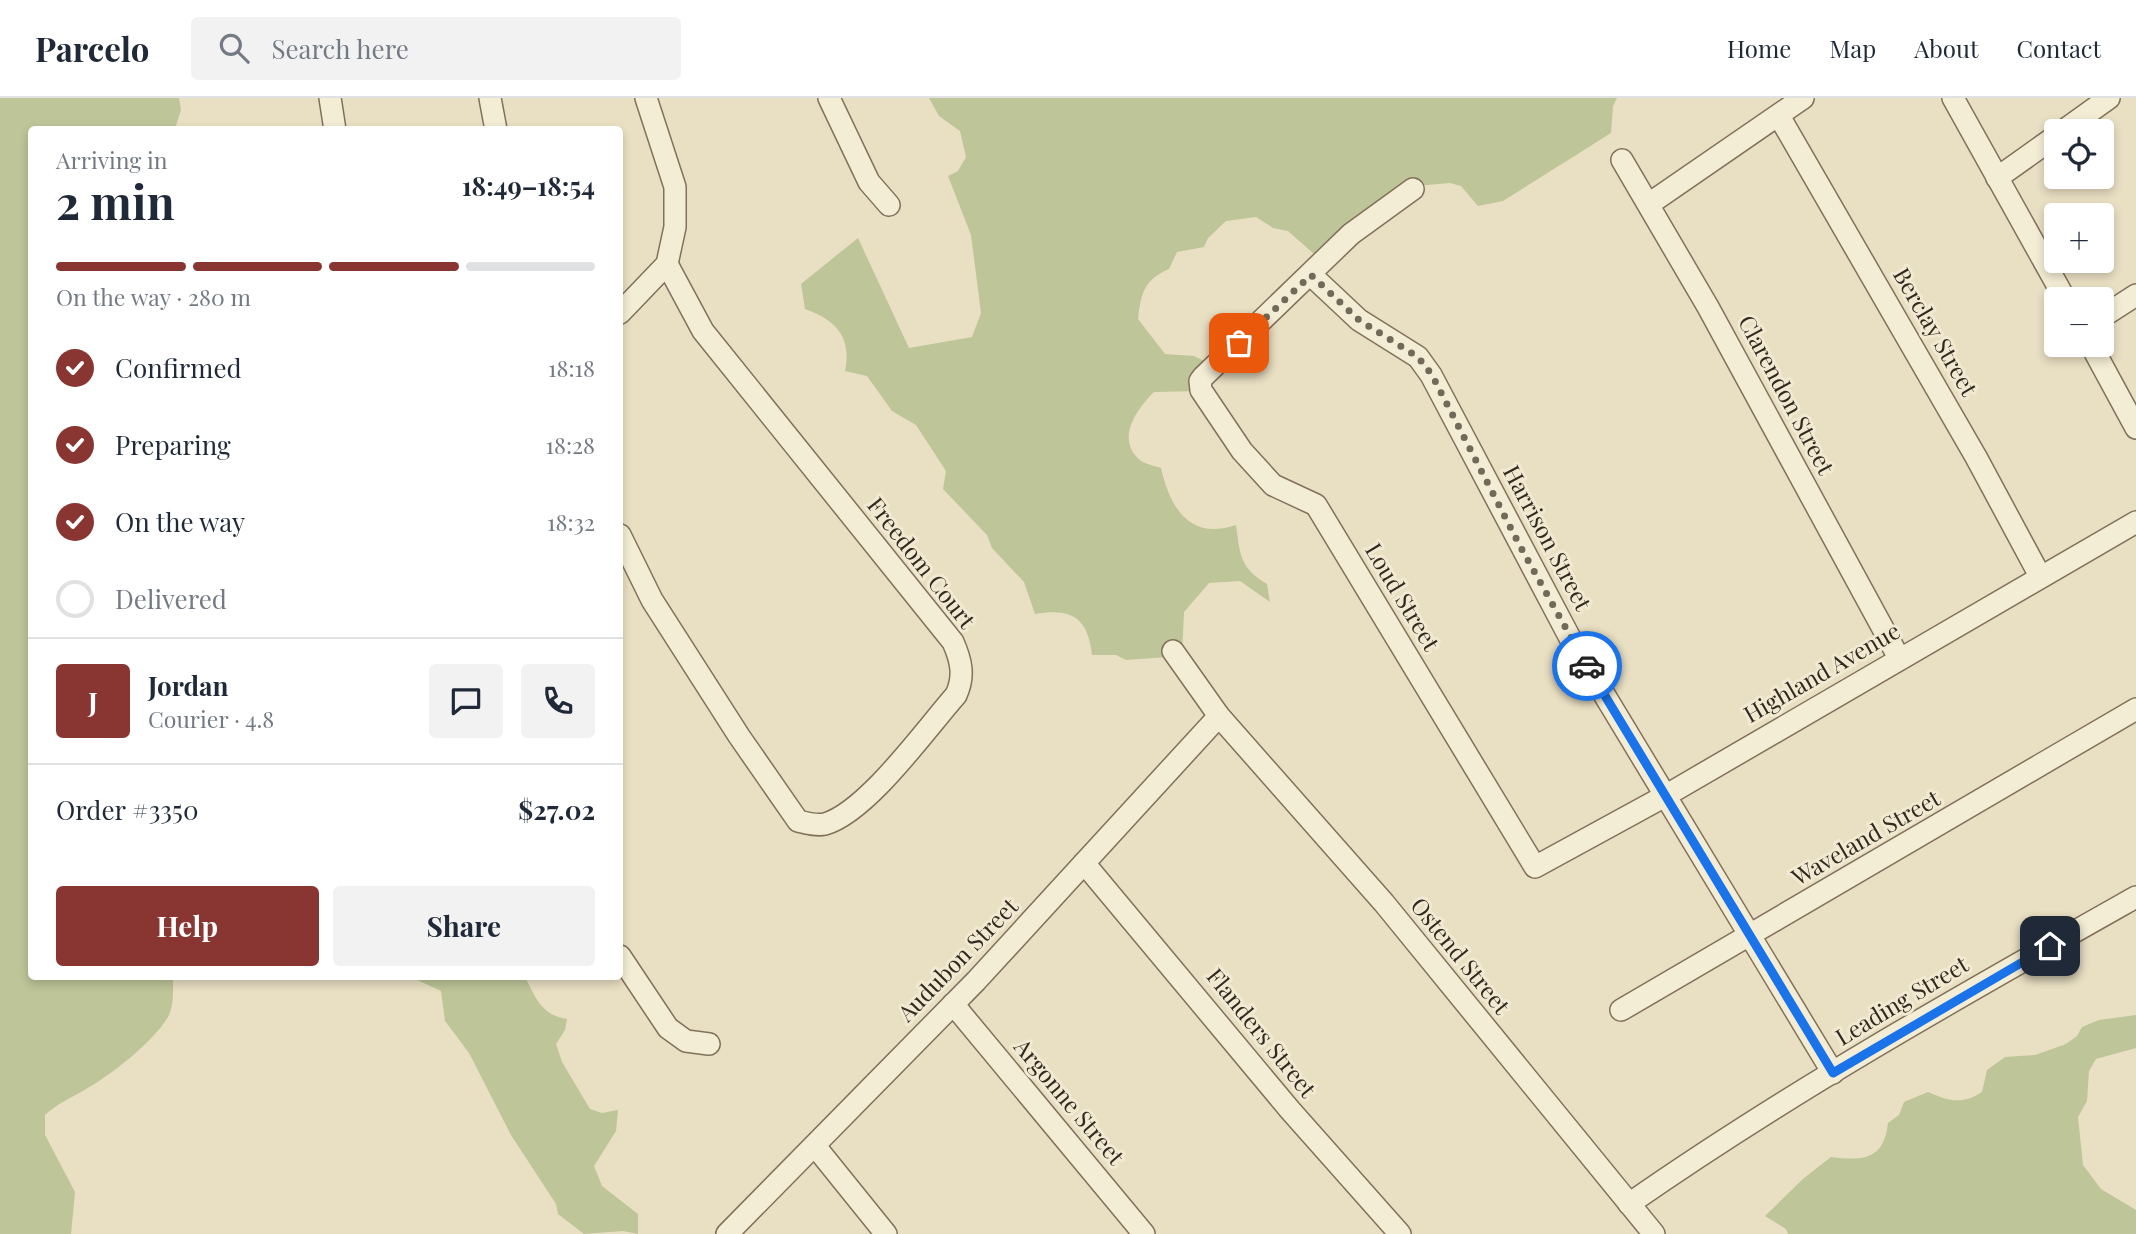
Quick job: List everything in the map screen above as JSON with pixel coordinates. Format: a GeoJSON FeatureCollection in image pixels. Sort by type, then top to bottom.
{"type":"FeatureCollection","features":[{"type":"Feature","properties":{"kind":"street"},"geometry":{"type":"LineString","coordinates":[[330,98],[334,126]]}},
{"type":"Feature","properties":{"kind":"street"},"geometry":{"type":"LineString","coordinates":[[490,98],[495,126]]}},
{"type":"Feature","properties":{"kind":"street"},"geometry":{"type":"LineString","coordinates":[[829,98],[869,182],[889,205]]}},
{"type":"Feature","properties":{"kind":"street"},"geometry":{"type":"LineString","coordinates":[[1648,204],[1803,98]]}},
{"type":"Feature","properties":{"kind":"street"},"geometry":{"type":"LineString","coordinates":[[1953,98],[2058,287]]}},
{"type":"Feature","properties":{"kind":"street"},"geometry":{"type":"LineString","coordinates":[[2080,119],[2109,98]]}},
{"type":"Feature","properties":{"kind":"street"},"geometry":{"type":"LineString","coordinates":[[623,310],[667,264],[675,227],[675,187],[653,100]]}},
{"type":"Feature","properties":{"kind":"street","name":"Berclay Street"},"geometry":{"type":"LineString","coordinates":[[1779,116],[1949,409],[2040,576]]}},
{"type":"Feature","properties":{"kind":"street"},"geometry":{"type":"LineString","coordinates":[[1997,178],[2044,145]]}},
{"type":"Feature","properties":{"kind":"street","name":"Clarendon Street"},"geometry":{"type":"LineString","coordinates":[[1622,160],[1708,307],[1899,658]]}},
{"type":"Feature","properties":{"kind":"street"},"geometry":{"type":"LineString","coordinates":[[1311,275],[1351,234],[1413,189]]}},
{"type":"Feature","properties":{"kind":"street","name":"Freedom Court"},"geometry":{"type":"LineString","coordinates":[[623,541],[652,600],[685,647],[739,737],[798,821],[823,825],[838,819],[866,798],[956,695],[961,684],[961,660],[953,642],[703,331],[667,264]]}},
{"type":"Feature","properties":{"kind":"street","name":"Loud Street"},"geometry":{"type":"LineString","coordinates":[[1311,275],[1200,381],[1206,401],[1242,451],[1273,485],[1316,505],[1535,867]]}},
{"type":"Feature","properties":{"kind":"street","name":"Harrison Street"},"geometry":{"type":"LineString","coordinates":[[1311,275],[1359,320],[1418,357],[1432,375],[1570,638],[1833,1073]]}},
{"type":"Feature","properties":{"kind":"street"},"geometry":{"type":"LineString","coordinates":[[2114,309],[2136,295]]}},
{"type":"Feature","properties":{"kind":"street"},"geometry":{"type":"LineString","coordinates":[[2098,357],[2136,428]]}},
{"type":"Feature","properties":{"kind":"street","name":"Highland Avenue"},"geometry":{"type":"LineString","coordinates":[[1535,867],[1665,796],[2136,522]]}},
{"type":"Feature","properties":{"kind":"street","name":"Ostend Street"},"geometry":{"type":"LineString","coordinates":[[1173,651],[1219,716],[1384,902],[1654,1234]]}},
{"type":"Feature","properties":{"kind":"street","name":"Waveland Street"},"geometry":{"type":"LineString","coordinates":[[1621,1010],[2136,709]]}},
{"type":"Feature","properties":{"kind":"street","name":"Audubon Street"},"geometry":{"type":"LineString","coordinates":[[727,1234],[953,1004],[1219,716]]}},
{"type":"Feature","properties":{"kind":"street","name":"Flanders Street"},"geometry":{"type":"LineString","coordinates":[[1084,863],[1290,1110],[1400,1234]]}},
{"type":"Feature","properties":{"kind":"street","name":"Leading Street"},"geometry":{"type":"LineString","coordinates":[[1629,1204],[1700,1154],[1833,1073],[2136,897]]}},
{"type":"Feature","properties":{"kind":"street"},"geometry":{"type":"LineString","coordinates":[[623,960],[668,1028],[686,1041],[709,1044]]}},
{"type":"Feature","properties":{"kind":"street","name":"Argonne Street"},"geometry":{"type":"LineString","coordinates":[[953,1004],[1144,1234]]}},
{"type":"Feature","properties":{"kind":"street"},"geometry":{"type":"LineString","coordinates":[[814,1146],[886,1234]]}},
{"type":"Feature","properties":{"kind":"green space"},"geometry":{"type":"Polygon","coordinates":[[[0,98],[179,98],[181,110],[176,126],[28,126],[28,980],[173,980],[173,998],[168,1017],[161,1027],[131,1057],[45,1115],[45,1135],[75,1192],[71,1234],[0,1234],[0,98]]]}},
{"type":"Feature","properties":{"kind":"green space"},"geometry":{"type":"Polygon","coordinates":[[[929,98],[1617,98],[1613,106],[1611,133],[1503,201],[1478,206],[1461,186],[1450,183],[1416,186],[1323,262],[1288,231],[1273,228],[1256,217],[1226,221],[1208,238],[1204,247],[1177,252],[1169,269],[1149,283],[1145,288],[1138,319],[1165,354],[1194,356],[1212,365],[1200,391],[1154,392],[1131,424],[1129,443],[1140,460],[1161,468],[1170,496],[1185,518],[1194,525],[1220,529],[1236,525],[1243,560],[1251,572],[1267,584],[1270,602],[1240,581],[1209,583],[1184,612],[1182,656],[1126,660],[1116,655],[1092,655],[1086,632],[1076,618],[1059,613],[1035,614],[1024,582],[992,548],[987,535],[943,489],[946,471],[916,425],[892,411],[867,376],[845,371],[846,349],[839,331],[816,313],[805,309],[801,284],[858,238],[909,348],[972,337],[981,313],[971,235],[948,176],[958,171],[966,157],[960,131],[939,116],[929,98]]]}},
{"type":"Feature","properties":{"kind":"green space"},"geometry":{"type":"Polygon","coordinates":[[[417,980],[527,980],[545,1009],[567,1019],[565,1030],[556,1044],[562,1062],[590,1109],[602,1113],[618,1110],[616,1131],[594,1166],[602,1186],[638,1214],[638,1234],[623,1231],[584,1234],[558,1214],[556,1204],[511,1135],[469,1053],[445,1021],[441,991],[417,980]]]}},
{"type":"Feature","properties":{"kind":"green space"},"geometry":{"type":"Polygon","coordinates":[[[2136,1015],[2136,1048],[2096,1059],[2089,1071],[2087,1101],[2078,1117],[2083,1165],[2101,1189],[2136,1210],[2136,1234],[1788,1234],[1786,1229],[1765,1216],[1804,1178],[1831,1157],[1862,1158],[1877,1151],[1886,1135],[1888,1123],[1899,1115],[1904,1102],[1928,1092],[1942,1098],[1968,1099],[1982,1092],[1987,1070],[2005,1057],[2035,1055],[2066,1044],[2077,1036],[2082,1027],[2099,1020],[2136,1015]]]}},
{"type":"Feature","properties":{"kind":"way so far"},"geometry":{"type":"LineString","coordinates":[[1239,343],[1311,275],[1359,320],[1418,357],[1432,375],[1520,546],[1587,666]]}},
{"type":"Feature","properties":{"kind":"route"},"geometry":{"type":"LineString","coordinates":[[1587,666],[1728,904],[1833,1073],[2050,946]]}}]}
